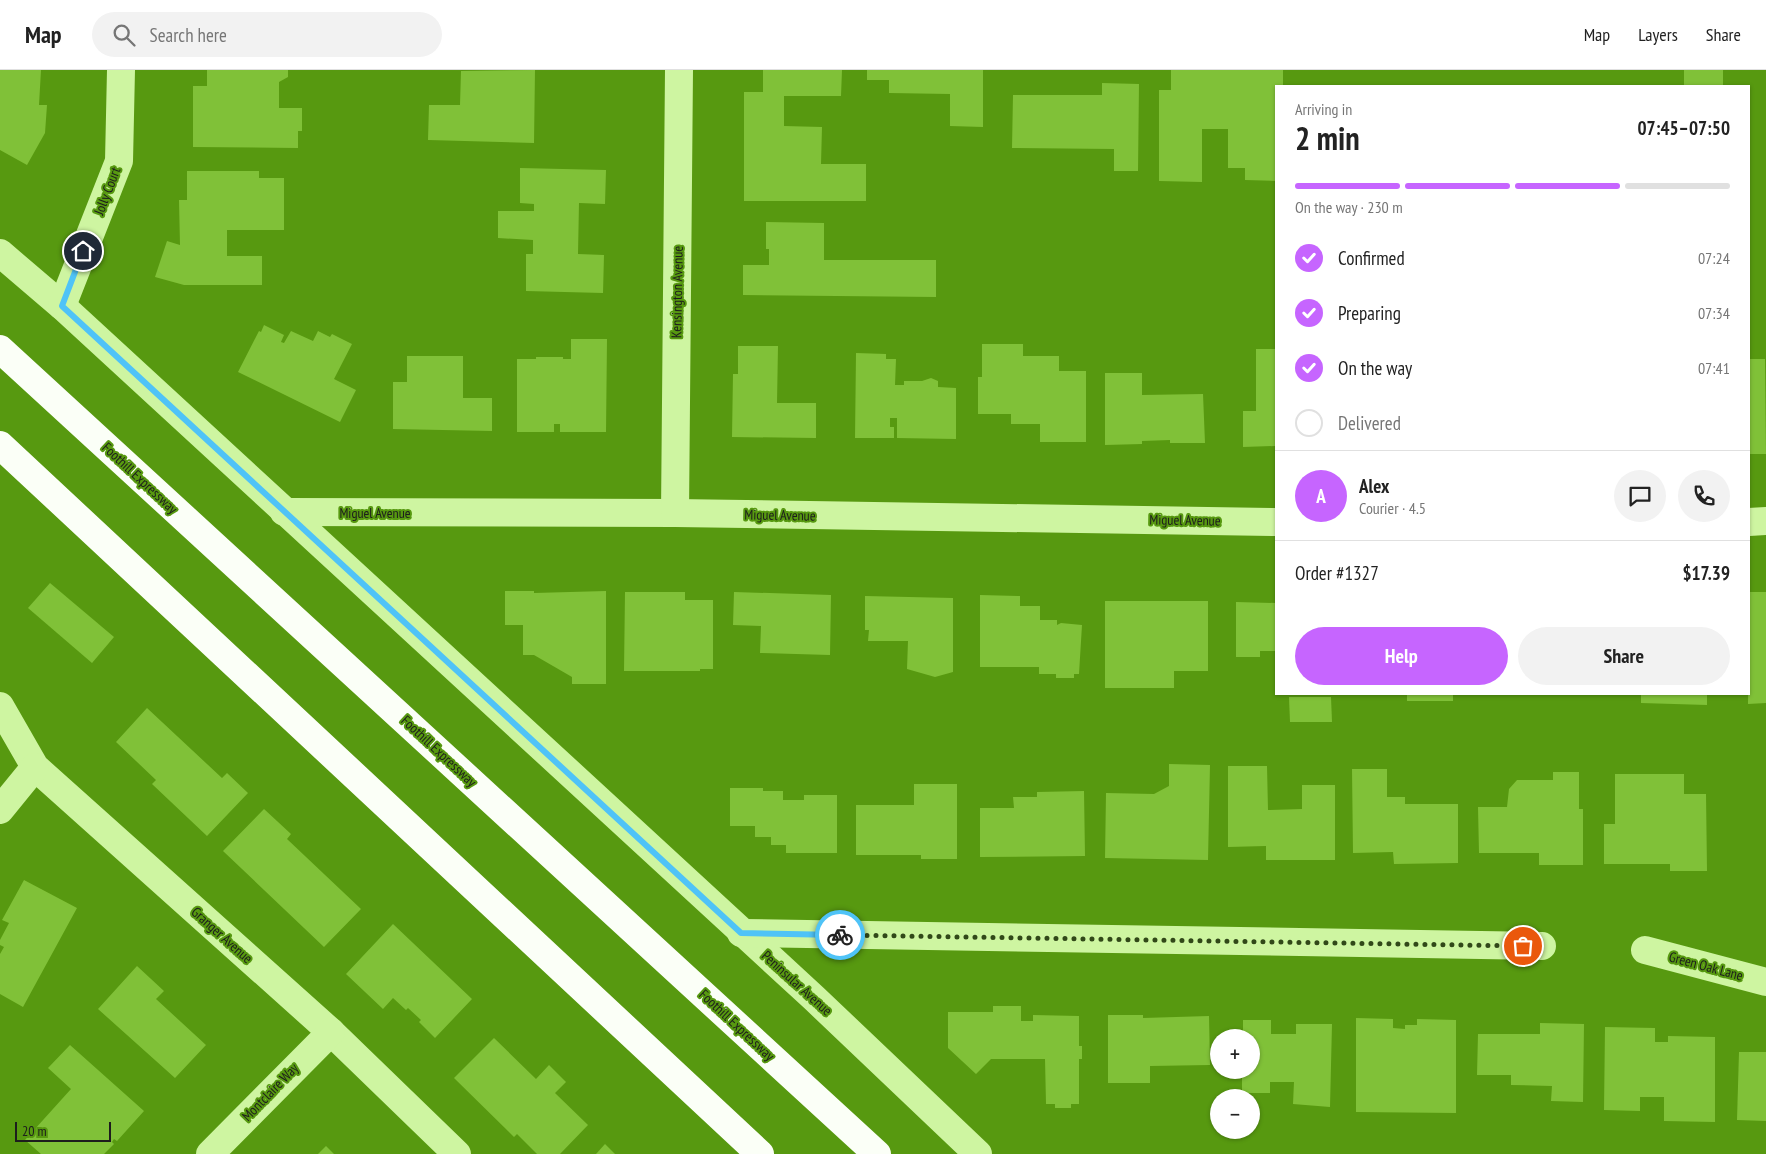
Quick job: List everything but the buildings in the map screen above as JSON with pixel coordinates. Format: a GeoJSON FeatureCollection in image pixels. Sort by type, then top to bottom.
{"type":"FeatureCollection","features":[{"type":"Feature","properties":{"kind":"highway","name":"Foothill Expressway"},"geometry":{"type":"LineString","coordinates":[[0,349],[877,1154]]}},
{"type":"Feature","properties":{"kind":"highway"},"geometry":{"type":"LineString","coordinates":[[0,445],[760,1154]]}},
{"type":"Feature","properties":{"kind":"street","name":"Jolly Court"},"geometry":{"type":"LineString","coordinates":[[62,306],[119,161],[121,70]]}},
{"type":"Feature","properties":{"kind":"street","name":"Kensington Avenue"},"geometry":{"type":"LineString","coordinates":[[675,514],[679,70]]}},
{"type":"Feature","properties":{"kind":"street","name":"Peninsular Avenue"},"geometry":{"type":"LineString","coordinates":[[0,253],[62,306],[741,933],[814,998],[978,1154]]}},
{"type":"Feature","properties":{"kind":"street","name":"Miguel Avenue"},"geometry":{"type":"LineString","coordinates":[[284,512],[675,514],[1275,522]]}},
{"type":"Feature","properties":{"kind":"street"},"geometry":{"type":"LineString","coordinates":[[1750,522],[1766,522]]}},
{"type":"Feature","properties":{"kind":"street","name":"Granger Avenue"},"geometry":{"type":"LineString","coordinates":[[0,706],[35,767],[331,1032],[457,1154]]}},
{"type":"Feature","properties":{"kind":"street"},"geometry":{"type":"LineString","coordinates":[[0,810],[35,767]]}},
{"type":"Feature","properties":{"kind":"street"},"geometry":{"type":"LineString","coordinates":[[741,933],[1542,946]]}},
{"type":"Feature","properties":{"kind":"street","name":"Green Oak Lane"},"geometry":{"type":"LineString","coordinates":[[1645,950],[1766,982]]}},
{"type":"Feature","properties":{"kind":"street","name":"Montclaire Way"},"geometry":{"type":"LineString","coordinates":[[210,1154],[331,1032]]}},
{"type":"Feature","properties":{"kind":"way so far"},"geometry":{"type":"LineString","coordinates":[[840,935],[1523,946]]}},
{"type":"Feature","properties":{"kind":"route"},"geometry":{"type":"LineString","coordinates":[[83,251],[62,306],[741,933],[840,935]]}}]}
